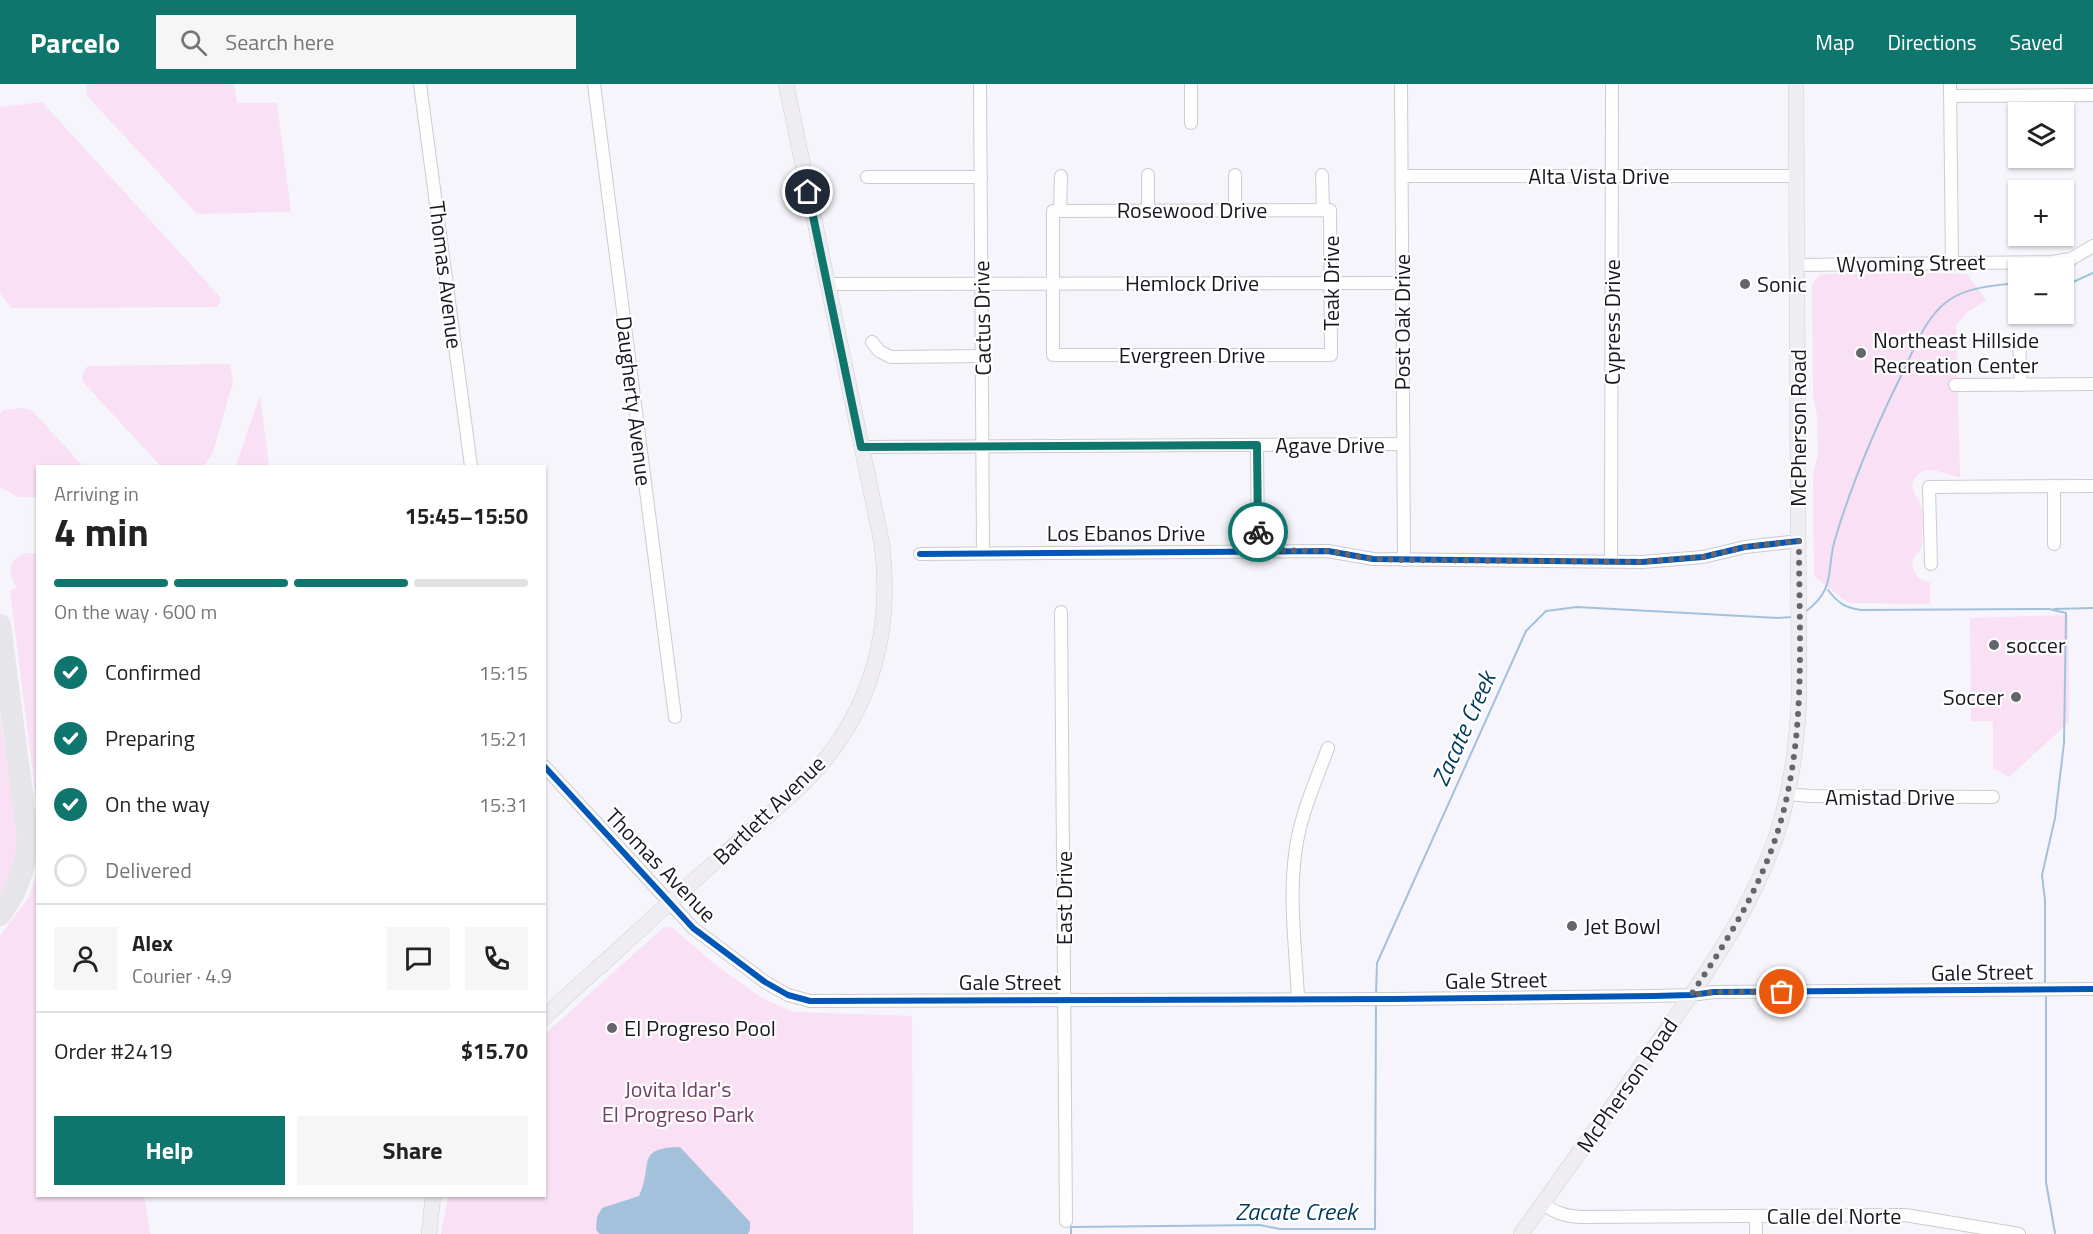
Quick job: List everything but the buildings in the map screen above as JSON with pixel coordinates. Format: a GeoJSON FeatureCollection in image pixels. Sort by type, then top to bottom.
{"type":"FeatureCollection","features":[{"type":"Feature","properties":{"kind":"main road","name":"Bartlett Avenue"},"geometry":{"type":"LineString","coordinates":[[546,1016],[669,902],[805,781],[826,758],[854,717],[872,676],[882,635],[885,579],[882,543],[786,84]]}},
{"type":"Feature","properties":{"kind":"main road","name":"McPherson Road"},"geometry":{"type":"LineString","coordinates":[[1521,1234],[1691,995],[1737,924],[1752,896],[1776,837],[1787,794],[1797,734],[1800,631],[1796,84]]}},
{"type":"Feature","properties":{"kind":"main road"},"geometry":{"type":"LineString","coordinates":[[429,1234],[433,1197]]}},
{"type":"Feature","properties":{"kind":"street","name":"Thomas Avenue"},"geometry":{"type":"LineString","coordinates":[[420,84],[471,465]]}},
{"type":"Feature","properties":{"kind":"street","name":"Daugherty Avenue"},"geometry":{"type":"LineString","coordinates":[[594,84],[675,717]]}},
{"type":"Feature","properties":{"kind":"street","name":"Cactus Drive"},"geometry":{"type":"LineString","coordinates":[[980,84],[983,356],[982,552]]}},
{"type":"Feature","properties":{"kind":"street"},"geometry":{"type":"LineString","coordinates":[[1191,84],[1191,123]]}},
{"type":"Feature","properties":{"kind":"street","name":"Post Oak Drive"},"geometry":{"type":"LineString","coordinates":[[1401,84],[1404,560]]}},
{"type":"Feature","properties":{"kind":"street","name":"Cypress Drive"},"geometry":{"type":"LineString","coordinates":[[1611,560],[1612,84]]}},
{"type":"Feature","properties":{"kind":"street"},"geometry":{"type":"LineString","coordinates":[[1952,263],[1950,90],[2093,95]]}},
{"type":"Feature","properties":{"kind":"street"},"geometry":{"type":"LineString","coordinates":[[1148,175],[1148,210]]}},
{"type":"Feature","properties":{"kind":"street"},"geometry":{"type":"LineString","coordinates":[[1235,175],[1235,210]]}},
{"type":"Feature","properties":{"kind":"street","name":"Teak Drive"},"geometry":{"type":"LineString","coordinates":[[1322,175],[1331,283],[1331,355]]}},
{"type":"Feature","properties":{"kind":"street"},"geometry":{"type":"LineString","coordinates":[[1053,283],[1061,176]]}},
{"type":"Feature","properties":{"kind":"street","name":"Alta Vista Drive"},"geometry":{"type":"LineString","coordinates":[[1402,176],[1797,176]]}},
{"type":"Feature","properties":{"kind":"street"},"geometry":{"type":"LineString","coordinates":[[867,177],[981,177]]}},
{"type":"Feature","properties":{"kind":"street","name":"Rosewood Drive"},"geometry":{"type":"LineString","coordinates":[[1057,211],[1326,210]]}},
{"type":"Feature","properties":{"kind":"street","name":"Wyoming Street"},"geometry":{"type":"LineString","coordinates":[[1798,265],[2052,262],[2071,259],[2093,246]]}},
{"type":"Feature","properties":{"kind":"street","name":"Evergreen Drive"},"geometry":{"type":"LineString","coordinates":[[1053,283],[1053,356],[1331,355]]}},
{"type":"Feature","properties":{"kind":"street","name":"Hemlock Drive"},"geometry":{"type":"LineString","coordinates":[[828,284],[1402,283]]}},
{"type":"Feature","properties":{"kind":"street"},"geometry":{"type":"LineString","coordinates":[[872,342],[879,351],[891,357],[983,356]]}},
{"type":"Feature","properties":{"kind":"street"},"geometry":{"type":"LineString","coordinates":[[2019,343],[2021,385]]}},
{"type":"Feature","properties":{"kind":"street"},"geometry":{"type":"LineString","coordinates":[[1955,385],[2093,384]]}},
{"type":"Feature","properties":{"kind":"street","name":"Agave Drive"},"geometry":{"type":"LineString","coordinates":[[861,447],[1403,444]]}},
{"type":"Feature","properties":{"kind":"street"},"geometry":{"type":"LineString","coordinates":[[1257,445],[1258,550]]}},
{"type":"Feature","properties":{"kind":"street"},"geometry":{"type":"LineString","coordinates":[[2054,486],[2054,544]]}},
{"type":"Feature","properties":{"kind":"street"},"geometry":{"type":"LineString","coordinates":[[1932,564],[1929,487],[2093,486]]}},
{"type":"Feature","properties":{"kind":"street","name":"Los Ebanos Drive"},"geometry":{"type":"LineString","coordinates":[[920,554],[1258,550],[1328,551],[1373,559],[1404,560],[1642,562],[1703,557],[1745,547],[1799,541]]}},
{"type":"Feature","properties":{"kind":"street","name":"East Drive"},"geometry":{"type":"LineString","coordinates":[[1061,612],[1066,1221]]}},
{"type":"Feature","properties":{"kind":"street"},"geometry":{"type":"LineString","coordinates":[[1298,999],[1293,888],[1295,854],[1304,812],[1328,748]]}},
{"type":"Feature","properties":{"kind":"street","name":"Thomas Avenue"},"geometry":{"type":"LineString","coordinates":[[546,768],[702,935],[765,982],[789,995],[810,1000],[899,1000]]}},
{"type":"Feature","properties":{"kind":"street","name":"Amistad Drive"},"geometry":{"type":"LineString","coordinates":[[1787,794],[1993,797]]}},
{"type":"Feature","properties":{"kind":"street","name":"Gale Street"},"geometry":{"type":"LineString","coordinates":[[899,1000],[1388,999],[1691,995],[1714,992],[2093,989]]}},
{"type":"Feature","properties":{"kind":"street","name":"Calle del Norte"},"geometry":{"type":"LineString","coordinates":[[1543,1204],[1564,1216],[1581,1217],[1905,1215],[2019,1234]]}},
{"type":"Feature","properties":{"kind":"street"},"geometry":{"type":"LineString","coordinates":[[1756,1216],[1756,1234]]}},
{"type":"Feature","properties":{"kind":"green space"},"geometry":{"type":"Polygon","coordinates":[[[86,84],[234,84],[237,103],[277,103],[291,212],[197,214],[87,96],[86,84]]]}},
{"type":"Feature","properties":{"kind":"green space"},"geometry":{"type":"Polygon","coordinates":[[[42,102],[221,298],[218,307],[11,308],[0,293],[0,107],[42,102]]]}},
{"type":"Feature","properties":{"kind":"green space"},"geometry":{"type":"Polygon","coordinates":[[[1821,274],[1967,274],[1986,300],[1968,312],[1956,325],[1960,477],[1931,470],[1921,473],[1912,485],[1920,502],[1922,514],[1921,549],[1913,559],[1913,567],[1918,578],[1930,583],[1930,604],[1847,602],[1814,576],[1813,476],[1818,454],[1817,415],[1813,393],[1812,284],[1821,274]]]}},
{"type":"Feature","properties":{"kind":"green space"},"geometry":{"type":"Polygon","coordinates":[[[230,364],[233,382],[212,455],[205,465],[160,465],[83,382],[82,376],[86,367],[230,364]]]}},
{"type":"Feature","properties":{"kind":"green space"},"geometry":{"type":"Polygon","coordinates":[[[260,395],[269,465],[236,465],[260,395]]]}},
{"type":"Feature","properties":{"kind":"green space"},"geometry":{"type":"Polygon","coordinates":[[[22,408],[31,410],[82,465],[36,465],[36,497],[18,497],[0,487],[0,414],[3,410],[22,408]]]}},
{"type":"Feature","properties":{"kind":"green space"},"geometry":{"type":"Polygon","coordinates":[[[26,553],[36,553],[36,798],[10,591],[17,587],[11,577],[11,567],[20,556],[26,553]]]}},
{"type":"Feature","properties":{"kind":"green space"},"geometry":{"type":"Polygon","coordinates":[[[2068,615],[2069,722],[2009,777],[1993,768],[1993,721],[1971,721],[1970,618],[2068,615]]]}},
{"type":"Feature","properties":{"kind":"green space"},"geometry":{"type":"Polygon","coordinates":[[[0,715],[18,839],[14,871],[0,899],[0,715]]]}},
{"type":"Feature","properties":{"kind":"green space"},"geometry":{"type":"Polygon","coordinates":[[[36,877],[36,1197],[144,1197],[150,1234],[0,1234],[0,936],[29,897],[36,877]]]}},
{"type":"Feature","properties":{"kind":"green space","name":"Jovita Idar's El Progreso Park"},"geometry":{"type":"Polygon","coordinates":[[[664,927],[673,928],[712,962],[760,997],[793,1012],[912,1016],[913,1234],[441,1234],[448,1197],[546,1197],[546,1033],[664,927]]]}},
{"type":"Feature","properties":{"kind":"water"},"geometry":{"type":"Polygon","coordinates":[[[680,1147],[750,1222],[748,1234],[600,1234],[596,1230],[597,1217],[602,1208],[639,1196],[651,1155],[666,1148],[680,1147]]]}},
{"type":"Feature","properties":{"kind":"waterway","name":"Zacate Creek"},"geometry":{"type":"LineString","coordinates":[[2074,282],[2093,273]]}},
{"type":"Feature","properties":{"kind":"waterway","name":"Zacate Creek"},"geometry":{"type":"LineString","coordinates":[[1805,612],[1822,595],[1826,586],[1836,536],[1858,473],[1884,412],[1928,323],[1949,300],[1965,292],[1982,287],[2008,284]]}},
{"type":"Feature","properties":{"kind":"waterway"},"geometry":{"type":"LineString","coordinates":[[1828,590],[1842,604],[1861,610],[2048,609]]}},
{"type":"Feature","properties":{"kind":"waterway","name":"Zacate Creek"},"geometry":{"type":"LineString","coordinates":[[1376,994],[1377,963],[1526,631],[1546,611],[1577,607],[1792,617]]}},
{"type":"Feature","properties":{"kind":"waterway"},"geometry":{"type":"LineString","coordinates":[[2054,609],[2093,608]]}},
{"type":"Feature","properties":{"kind":"waterway"},"geometry":{"type":"LineString","coordinates":[[2045,982],[2045,900],[2042,875],[2055,818],[2064,743],[2066,613],[2049,609]]}},
{"type":"Feature","properties":{"kind":"waterway"},"geometry":{"type":"LineString","coordinates":[[2046,997],[2046,1182],[2055,1233]]}},
{"type":"Feature","properties":{"kind":"waterway","name":"Zacate Creek"},"geometry":{"type":"LineString","coordinates":[[1071,1234],[1071,1227],[1260,1225],[1280,1229],[1375,1229],[1376,1002]]}},
{"type":"Feature","properties":{"kind":"taxiway"},"geometry":{"type":"LineString","coordinates":[[0,625],[28,839],[20,879],[0,915]]}},
{"type":"Feature","properties":{"kind":"cycle path"},"geometry":{"type":"LineString","coordinates":[[920,554],[1328,551],[1373,559],[1642,562],[1703,557],[1745,547],[1799,541]]}},
{"type":"Feature","properties":{"kind":"cycle path"},"geometry":{"type":"LineString","coordinates":[[546,768],[693,928],[765,982],[788,995],[810,1001],[1394,999],[1654,996],[1714,992],[2093,989]]}},
{"type":"Feature","properties":{"kind":"way so far"},"geometry":{"type":"LineString","coordinates":[[1258,532],[1258,550],[1328,551],[1373,559],[1404,560],[1642,562],[1703,557],[1745,547],[1799,541],[1799,704],[1793,764],[1783,814],[1752,896],[1737,924],[1691,995],[1714,992],[1782,992]]}},
{"type":"Feature","properties":{"kind":"place","name":"Sonic"},"geometry":{"type":"Point","coordinates":[1745,284]}},
{"type":"Feature","properties":{"kind":"place","name":"Northeast Hillside Recreation Center"},"geometry":{"type":"Point","coordinates":[1861,353]}},
{"type":"Feature","properties":{"kind":"place","name":"soccer"},"geometry":{"type":"Point","coordinates":[1994,645]}},
{"type":"Feature","properties":{"kind":"place","name":"Soccer"},"geometry":{"type":"Point","coordinates":[2016,697]}},
{"type":"Feature","properties":{"kind":"place","name":"Jet Bowl"},"geometry":{"type":"Point","coordinates":[1572,926]}},
{"type":"Feature","properties":{"kind":"place","name":"El Progreso Pool"},"geometry":{"type":"Point","coordinates":[612,1028]}},
{"type":"Feature","properties":{"kind":"route"},"geometry":{"type":"LineString","coordinates":[[808,192],[861,447],[1257,445],[1258,532]]}}]}
